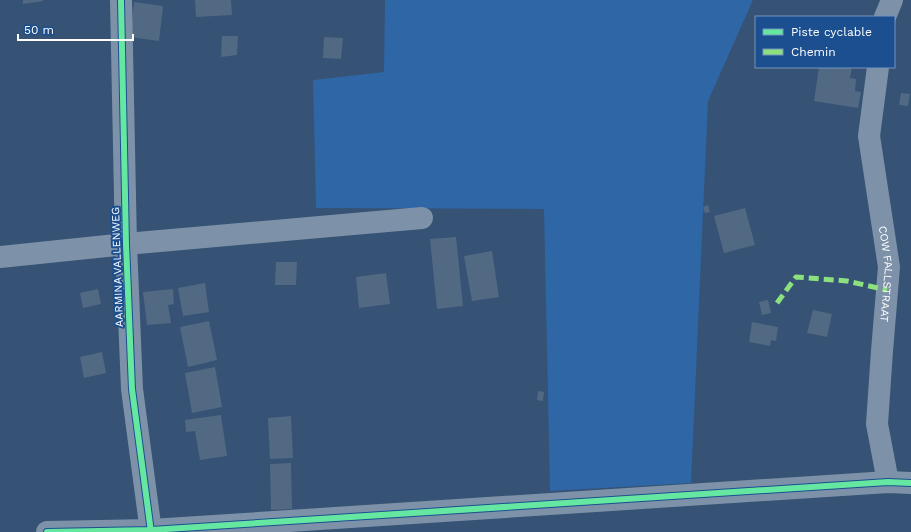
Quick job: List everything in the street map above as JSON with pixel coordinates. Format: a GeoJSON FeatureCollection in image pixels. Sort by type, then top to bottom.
{"type":"FeatureCollection","features":[{"type":"Feature","properties":{"kind":"street","name":"AARMINA VALLENWEG"},"geometry":{"type":"LineString","coordinates":[[121,0],[126,244],[132,389],[151,531]]}},
{"type":"Feature","properties":{"kind":"street"},"geometry":{"type":"LineString","coordinates":[[885,16],[892,0]]}},
{"type":"Feature","properties":{"kind":"street","name":"COW FALLSTRAAT"},"geometry":{"type":"LineString","coordinates":[[878,68],[869,136],[890,267],[877,424],[888,482]]}},
{"type":"Feature","properties":{"kind":"street"},"geometry":{"type":"LineString","coordinates":[[0,258],[126,244],[422,218]]}},
{"type":"Feature","properties":{"kind":"street"},"geometry":{"type":"LineString","coordinates":[[47,532],[151,531],[888,482],[911,483]]}},
{"type":"Feature","properties":{"kind":"shaded area"},"geometry":{"type":"Polygon","coordinates":[[[385,0],[753,0],[708,101],[691,483],[550,491],[544,209],[316,208],[313,80],[384,72],[385,0]]]}},
{"type":"Feature","properties":{"kind":"building"},"geometry":{"type":"Polygon","coordinates":[[[23,0],[43,0],[43,1],[23,4],[23,0]]]}},
{"type":"Feature","properties":{"kind":"building"},"geometry":{"type":"Polygon","coordinates":[[[195,0],[231,0],[232,15],[196,17],[195,0]]]}},
{"type":"Feature","properties":{"kind":"building"},"geometry":{"type":"Polygon","coordinates":[[[134,2],[163,6],[159,41],[130,37],[134,2]]]}},
{"type":"Feature","properties":{"kind":"building"},"geometry":{"type":"Polygon","coordinates":[[[222,36],[238,36],[237,55],[221,57],[222,36]]]}},
{"type":"Feature","properties":{"kind":"building"},"geometry":{"type":"Polygon","coordinates":[[[324,37],[343,38],[341,59],[323,58],[324,37]]]}},
{"type":"Feature","properties":{"kind":"building"},"geometry":{"type":"Polygon","coordinates":[[[819,68],[852,68],[850,78],[856,79],[855,91],[861,92],[858,108],[814,101],[819,68]]]}},
{"type":"Feature","properties":{"kind":"building"},"geometry":{"type":"Polygon","coordinates":[[[901,93],[910,94],[908,106],[899,105],[901,93]]]}},
{"type":"Feature","properties":{"kind":"building"},"geometry":{"type":"Polygon","coordinates":[[[708,205],[710,212],[705,213],[703,207],[708,205]]]}},
{"type":"Feature","properties":{"kind":"building"},"geometry":{"type":"Polygon","coordinates":[[[745,208],[755,245],[724,253],[714,216],[745,208]]]}},
{"type":"Feature","properties":{"kind":"building"},"geometry":{"type":"Polygon","coordinates":[[[456,237],[463,306],[437,309],[430,239],[456,237]]]}},
{"type":"Feature","properties":{"kind":"building"},"geometry":{"type":"Polygon","coordinates":[[[492,251],[499,297],[472,301],[464,256],[492,251]]]}},
{"type":"Feature","properties":{"kind":"building"},"geometry":{"type":"Polygon","coordinates":[[[276,262],[297,262],[296,285],[275,285],[276,262]]]}},
{"type":"Feature","properties":{"kind":"building"},"geometry":{"type":"Polygon","coordinates":[[[386,273],[390,304],[359,308],[356,277],[386,273]]]}},
{"type":"Feature","properties":{"kind":"building"},"geometry":{"type":"Polygon","coordinates":[[[205,283],[209,312],[183,316],[178,288],[205,283]]]}},
{"type":"Feature","properties":{"kind":"building"},"geometry":{"type":"Polygon","coordinates":[[[98,289],[101,304],[83,308],[80,293],[98,289]]]}},
{"type":"Feature","properties":{"kind":"building"},"geometry":{"type":"Polygon","coordinates":[[[173,289],[174,304],[168,305],[171,323],[147,325],[143,292],[173,289]]]}},
{"type":"Feature","properties":{"kind":"building"},"geometry":{"type":"Polygon","coordinates":[[[768,300],[771,313],[762,315],[759,302],[768,300]]]}},
{"type":"Feature","properties":{"kind":"building"},"geometry":{"type":"Polygon","coordinates":[[[813,310],[832,314],[827,337],[807,333],[813,310]]]}},
{"type":"Feature","properties":{"kind":"building"},"geometry":{"type":"Polygon","coordinates":[[[209,321],[217,360],[188,367],[180,327],[209,321]]]}},
{"type":"Feature","properties":{"kind":"building"},"geometry":{"type":"Polygon","coordinates":[[[752,322],[778,327],[776,341],[771,340],[770,346],[749,342],[752,322]]]}},
{"type":"Feature","properties":{"kind":"building"},"geometry":{"type":"Polygon","coordinates":[[[102,352],[106,373],[84,378],[80,357],[102,352]]]}},
{"type":"Feature","properties":{"kind":"building"},"geometry":{"type":"Polygon","coordinates":[[[215,367],[222,407],[192,413],[185,373],[215,367]]]}},
{"type":"Feature","properties":{"kind":"building"},"geometry":{"type":"Polygon","coordinates":[[[538,391],[544,392],[543,401],[537,400],[538,391]]]}},
{"type":"Feature","properties":{"kind":"building"},"geometry":{"type":"Polygon","coordinates":[[[221,415],[227,456],[200,460],[195,431],[186,432],[185,420],[221,415]]]}},
{"type":"Feature","properties":{"kind":"building"},"geometry":{"type":"Polygon","coordinates":[[[291,416],[293,458],[270,459],[268,418],[291,416]]]}},
{"type":"Feature","properties":{"kind":"building"},"geometry":{"type":"Polygon","coordinates":[[[291,463],[292,509],[271,510],[270,464],[291,463]]]}},
{"type":"Feature","properties":{"kind":"marked path"},"geometry":{"type":"LineString","coordinates":[[777,303],[796,277],[847,281],[887,290]]}},
{"type":"Feature","properties":{"kind":"cycle path"},"geometry":{"type":"LineString","coordinates":[[121,0],[126,244],[132,389],[151,532]]}},
{"type":"Feature","properties":{"kind":"cycle path"},"geometry":{"type":"LineString","coordinates":[[47,532],[151,530],[888,482],[911,483]]}}]}
